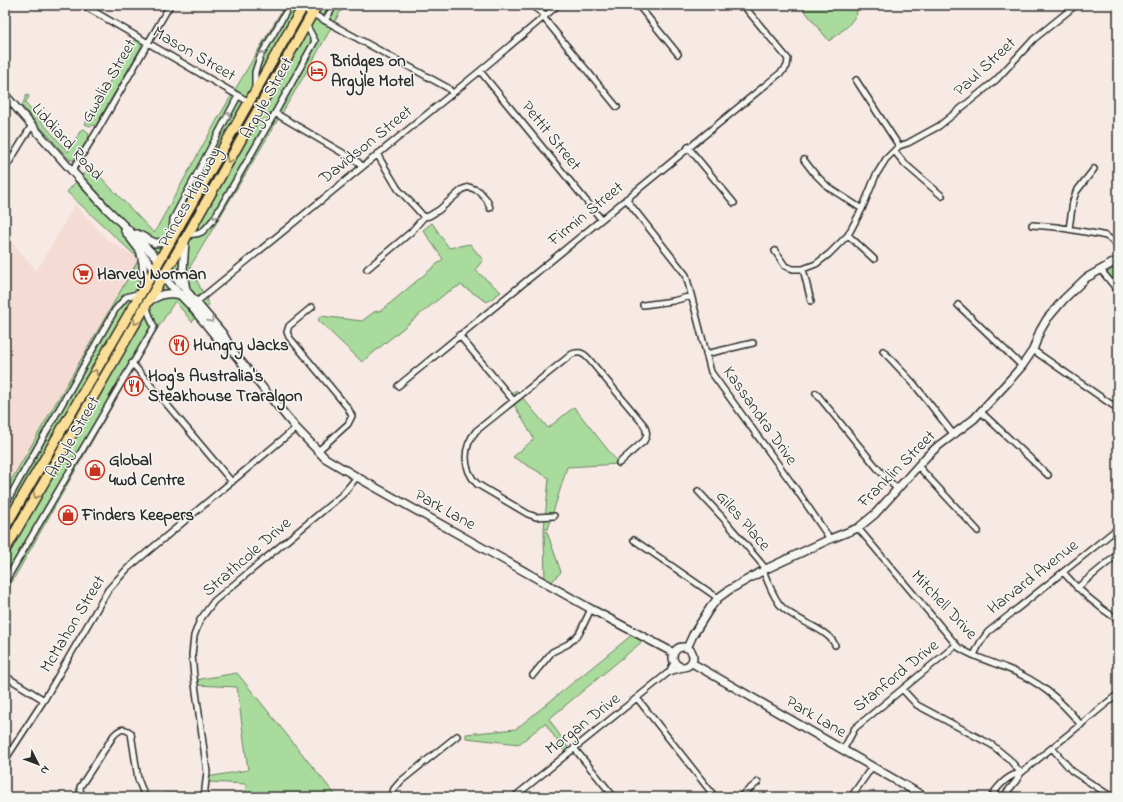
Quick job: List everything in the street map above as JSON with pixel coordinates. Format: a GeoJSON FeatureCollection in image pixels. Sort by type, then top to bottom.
{"type":"FeatureCollection","features":[{"type":"Feature","properties":{"kind":"highway","name":"Princes Highway"},"geometry":{"type":"LineString","coordinates":[[5,550],[187,236],[317,5]]}},
{"type":"Feature","properties":{"kind":"highway","name":"Princes Highway"},"geometry":{"type":"LineString","coordinates":[[5,527],[303,7]]}},
{"type":"Feature","properties":{"kind":"highway"},"geometry":{"type":"LineString","coordinates":[[159,260],[165,273]]}},
{"type":"Feature","properties":{"kind":"highway"},"geometry":{"type":"LineString","coordinates":[[154,269],[165,273]]}},
{"type":"Feature","properties":{"kind":"street","name":"Mason Street"},"geometry":{"type":"LineString","coordinates":[[83,5],[249,102]]}},
{"type":"Feature","properties":{"kind":"street","name":"Gwalia Street"},"geometry":{"type":"LineString","coordinates":[[72,171],[96,133],[170,5]]}},
{"type":"Feature","properties":{"kind":"street","name":"Argyle Street"},"geometry":{"type":"LineString","coordinates":[[254,92],[256,80],[255,72],[260,57],[290,5]]}},
{"type":"Feature","properties":{"kind":"street"},"geometry":{"type":"LineString","coordinates":[[325,21],[334,5]]}},
{"type":"Feature","properties":{"kind":"street"},"geometry":{"type":"LineString","coordinates":[[531,5],[544,16],[617,107]]}},
{"type":"Feature","properties":{"kind":"street","name":"Davidson Street"},"geometry":{"type":"LineString","coordinates":[[194,304],[480,71],[558,5]]}},
{"type":"Feature","properties":{"kind":"street"},"geometry":{"type":"LineString","coordinates":[[638,5],[678,54]]}},
{"type":"Feature","properties":{"kind":"street","name":"Firmin Street"},"geometry":{"type":"LineString","coordinates":[[398,386],[780,74],[787,66],[788,59],[743,5]]}},
{"type":"Feature","properties":{"kind":"street","name":"Paul Street"},"geometry":{"type":"LineString","coordinates":[[899,146],[908,143],[939,126],[996,80],[1034,39],[1076,5]]}},
{"type":"Feature","properties":{"kind":"street"},"geometry":{"type":"LineString","coordinates":[[303,7],[312,14],[448,88],[452,93]]}},
{"type":"Feature","properties":{"kind":"street","name":"Argyle Street"},"geometry":{"type":"LineString","coordinates":[[187,236],[198,235],[204,231],[213,220],[275,113],[315,41],[306,24]]}},
{"type":"Feature","properties":{"kind":"street","name":"Pettit Street"},"geometry":{"type":"LineString","coordinates":[[480,71],[601,220]]}},
{"type":"Feature","properties":{"kind":"street"},"geometry":{"type":"LineString","coordinates":[[774,251],[786,266],[793,269],[803,269],[816,264],[828,254],[848,235],[862,209],[876,175],[886,159],[895,152],[899,146],[856,80]]}},
{"type":"Feature","properties":{"kind":"street","name":"Liddiard Road"},"geometry":{"type":"LineString","coordinates":[[5,95],[106,208],[159,260]]}},
{"type":"Feature","properties":{"kind":"street","name":"Argyle Street"},"geometry":{"type":"LineString","coordinates":[[170,240],[173,218],[238,96]]}},
{"type":"Feature","properties":{"kind":"street"},"geometry":{"type":"LineString","coordinates":[[275,113],[358,162],[362,166]]}},
{"type":"Feature","properties":{"kind":"street"},"geometry":{"type":"LineString","coordinates":[[5,169],[32,125]]}},
{"type":"Feature","properties":{"kind":"street"},"geometry":{"type":"LineString","coordinates":[[688,148],[734,203]]}},
{"type":"Feature","properties":{"kind":"street"},"geometry":{"type":"LineString","coordinates":[[895,152],[905,164],[942,196]]}},
{"type":"Feature","properties":{"kind":"street"},"geometry":{"type":"LineString","coordinates":[[377,154],[398,189],[424,218]]}},
{"type":"Feature","properties":{"kind":"street"},"geometry":{"type":"LineString","coordinates":[[804,160],[828,187],[862,209]]}},
{"type":"Feature","properties":{"kind":"street"},"geometry":{"type":"LineString","coordinates":[[1069,229],[1073,201],[1076,192],[1094,169]]}},
{"type":"Feature","properties":{"kind":"street"},"geometry":{"type":"LineString","coordinates":[[367,269],[411,232],[424,218],[434,214],[463,189],[469,187],[474,188],[484,195],[490,208]]}},
{"type":"Feature","properties":{"kind":"street","name":"Kassandra Drive"},"geometry":{"type":"LineString","coordinates":[[626,199],[686,275],[711,372],[796,489],[830,540]]}},
{"type":"Feature","properties":{"kind":"street","name":"Liddiard Road"},"geometry":{"type":"LineString","coordinates":[[106,208],[154,269]]}},
{"type":"Feature","properties":{"kind":"street"},"geometry":{"type":"LineString","coordinates":[[1032,225],[1069,229],[1106,236],[1118,247]]}},
{"type":"Feature","properties":{"kind":"street"},"geometry":{"type":"LineString","coordinates":[[128,229],[155,243],[170,240]]}},
{"type":"Feature","properties":{"kind":"street"},"geometry":{"type":"LineString","coordinates":[[848,235],[874,259]]}},
{"type":"Feature","properties":{"kind":"street"},"geometry":{"type":"LineString","coordinates":[[147,303],[159,295],[171,292],[184,293],[183,271],[187,236]]}},
{"type":"Feature","properties":{"kind":"street"},"geometry":{"type":"LineString","coordinates":[[140,251],[143,263],[142,290]]}},
{"type":"Feature","properties":{"kind":"street","name":"Franklin Street"},"geometry":{"type":"LineString","coordinates":[[687,648],[696,630],[718,598],[740,583],[765,570],[858,528],[875,514],[918,466],[938,446],[974,419],[1022,366],[1033,350],[1040,331],[1047,319],[1064,299],[1086,278],[1118,260]]}},
{"type":"Feature","properties":{"kind":"street"},"geometry":{"type":"LineString","coordinates":[[803,269],[811,301]]}},
{"type":"Feature","properties":{"kind":"street"},"geometry":{"type":"LineString","coordinates":[[1101,270],[1118,291]]}},
{"type":"Feature","properties":{"kind":"street","name":"Park Lane"},"geometry":{"type":"LineString","coordinates":[[165,273],[194,304],[218,339],[233,352],[296,428],[325,458],[591,609],[674,653]]}},
{"type":"Feature","properties":{"kind":"street","name":"Argyle Street"},"geometry":{"type":"LineString","coordinates":[[5,505],[115,310],[126,297],[142,290]]}},
{"type":"Feature","properties":{"kind":"street"},"geometry":{"type":"LineString","coordinates":[[643,305],[673,301],[692,296]]}},
{"type":"Feature","properties":{"kind":"street","name":"Argyle Street"},"geometry":{"type":"LineString","coordinates":[[5,582],[154,327],[147,303]]}},
{"type":"Feature","properties":{"kind":"street"},"geometry":{"type":"LineString","coordinates":[[958,305],[1022,366]]}},
{"type":"Feature","properties":{"kind":"street"},"geometry":{"type":"LineString","coordinates":[[312,307],[285,331],[348,408],[352,416],[348,424],[318,451]]}},
{"type":"Feature","properties":{"kind":"street"},"geometry":{"type":"LineString","coordinates":[[459,335],[513,400]]}},
{"type":"Feature","properties":{"kind":"street"},"geometry":{"type":"LineString","coordinates":[[706,354],[753,343]]}},
{"type":"Feature","properties":{"kind":"street"},"geometry":{"type":"LineString","coordinates":[[1033,350],[1118,409]]}},
{"type":"Feature","properties":{"kind":"street"},"geometry":{"type":"LineString","coordinates":[[883,351],[914,384],[954,434]]}},
{"type":"Feature","properties":{"kind":"street"},"geometry":{"type":"LineString","coordinates":[[554,516],[536,517],[528,514],[476,484],[470,478],[467,468],[466,448],[470,438],[476,430],[572,354],[578,352],[583,353],[644,425],[647,432],[647,437],[619,463]]}},
{"type":"Feature","properties":{"kind":"street"},"geometry":{"type":"LineString","coordinates":[[132,363],[232,482]]}},
{"type":"Feature","properties":{"kind":"street"},"geometry":{"type":"LineString","coordinates":[[816,394],[878,469],[897,489]]}},
{"type":"Feature","properties":{"kind":"street"},"geometry":{"type":"LineString","coordinates":[[980,412],[1048,475]]}},
{"type":"Feature","properties":{"kind":"street","name":"McMahon Street"},"geometry":{"type":"LineString","coordinates":[[5,760],[44,700],[108,590],[118,578],[126,569],[296,428]]}},
{"type":"Feature","properties":{"kind":"street"},"geometry":{"type":"LineString","coordinates":[[918,466],[978,531]]}},
{"type":"Feature","properties":{"kind":"street","name":"Strathcole Drive"},"geometry":{"type":"LineString","coordinates":[[203,797],[207,772],[192,655],[194,636],[200,620],[214,601],[342,495],[357,477]]}},
{"type":"Feature","properties":{"kind":"street","name":"Giles Place"},"geometry":{"type":"LineString","coordinates":[[698,491],[722,517],[765,570],[778,602],[783,608],[833,639],[835,644]]}},
{"type":"Feature","properties":{"kind":"street","name":"Mitchell Drive"},"geometry":{"type":"LineString","coordinates":[[858,528],[956,645],[974,656],[1018,673],[1049,692],[1062,703],[1080,725]]}},
{"type":"Feature","properties":{"kind":"street","name":"Harvard Avenue"},"geometry":{"type":"LineString","coordinates":[[974,656],[980,643],[988,632],[1118,528]]}},
{"type":"Feature","properties":{"kind":"street"},"geometry":{"type":"LineString","coordinates":[[634,540],[718,598]]}},
{"type":"Feature","properties":{"kind":"street","name":"Harvard Avenue"},"geometry":{"type":"LineString","coordinates":[[1077,588],[1118,554]]}},
{"type":"Feature","properties":{"kind":"street"},"geometry":{"type":"LineString","coordinates":[[1063,572],[1091,601],[1118,620]]}},
{"type":"Feature","properties":{"kind":"street"},"geometry":{"type":"LineString","coordinates":[[533,675],[552,652],[568,644],[579,634],[591,609]]}},
{"type":"Feature","properties":{"kind":"street","name":"Stanford Drive"},"geometry":{"type":"LineString","coordinates":[[843,750],[855,728],[956,645]]}},
{"type":"Feature","properties":{"kind":"street"},"geometry":{"type":"LineString","coordinates":[[678,648],[687,648],[692,653],[692,663],[683,668],[680,667],[674,663],[674,653],[678,648]]}},
{"type":"Feature","properties":{"kind":"street","name":"Morgan Drive"},"geometry":{"type":"LineString","coordinates":[[515,797],[669,672],[674,663]]}},
{"type":"Feature","properties":{"kind":"street","name":"Park Lane"},"geometry":{"type":"LineString","coordinates":[[692,663],[926,797]]}},
{"type":"Feature","properties":{"kind":"street","name":"Morgan Drive"},"geometry":{"type":"LineString","coordinates":[[669,672],[683,668]]}},
{"type":"Feature","properties":{"kind":"street"},"geometry":{"type":"LineString","coordinates":[[5,676],[44,700]]}},
{"type":"Feature","properties":{"kind":"street"},"geometry":{"type":"LineString","coordinates":[[902,690],[917,705],[992,745],[1002,752],[1021,773]]}},
{"type":"Feature","properties":{"kind":"street"},"geometry":{"type":"LineString","coordinates":[[1003,797],[1021,773],[1117,696]]}},
{"type":"Feature","properties":{"kind":"street"},"geometry":{"type":"LineString","coordinates":[[637,698],[715,797]]}},
{"type":"Feature","properties":{"kind":"street"},"geometry":{"type":"LineString","coordinates":[[81,797],[80,787],[114,735],[118,730],[123,729],[127,729],[131,733],[138,778],[145,797]]}},
{"type":"Feature","properties":{"kind":"street"},"geometry":{"type":"LineString","coordinates":[[391,797],[394,789],[401,781],[457,736]]}},
{"type":"Feature","properties":{"kind":"street"},"geometry":{"type":"LineString","coordinates":[[574,748],[614,797]]}},
{"type":"Feature","properties":{"kind":"street"},"geometry":{"type":"LineString","coordinates":[[1052,748],[1072,771],[1112,797]]}},
{"type":"Feature","properties":{"kind":"street"},"geometry":{"type":"LineString","coordinates":[[852,797],[872,767]]}},
{"type":"Feature","properties":{"kind":"street"},"geometry":{"type":"LineString","coordinates":[[991,797],[1002,782],[1015,774],[1021,773]]}},
{"type":"Feature","properties":{"kind":"street"},"geometry":{"type":"LineString","coordinates":[[740,797],[758,782]]}},
{"type":"Feature","properties":{"kind":"street"},"geometry":{"type":"LineString","coordinates":[[167,797],[203,797]]}},
{"type":"Feature","properties":{"kind":"shaded area"},"geometry":{"type":"Polygon","coordinates":[[[75,204],[108,240],[139,259],[5,491],[5,235],[37,271],[75,204]]]}},
{"type":"Feature","properties":{"kind":"green space"},"geometry":{"type":"Polygon","coordinates":[[[285,5],[344,5],[307,71],[190,267],[209,305],[192,322],[175,301],[144,350],[5,594],[5,491],[139,259],[67,192],[90,166],[154,233],[217,120],[285,5]]]}},
{"type":"Feature","properties":{"kind":"green space"},"geometry":{"type":"Polygon","coordinates":[[[800,5],[855,5],[857,14],[848,26],[829,41],[800,5]]]}},
{"type":"Feature","properties":{"kind":"green space"},"geometry":{"type":"Polygon","coordinates":[[[136,37],[141,42],[141,47],[96,125],[90,126],[85,124],[136,37]]]}},
{"type":"Feature","properties":{"kind":"green space"},"geometry":{"type":"Polygon","coordinates":[[[28,95],[29,97],[25,103],[68,152],[81,130],[84,129],[88,132],[89,137],[77,159],[70,160],[22,106],[26,96],[28,95]]]}},
{"type":"Feature","properties":{"kind":"green space"},"geometry":{"type":"Polygon","coordinates":[[[432,223],[449,248],[470,244],[483,260],[475,270],[501,292],[487,302],[461,285],[446,293],[362,362],[318,320],[321,316],[362,321],[374,312],[382,310],[443,259],[423,230],[432,223]]]}},
{"type":"Feature","properties":{"kind":"green space"},"geometry":{"type":"Polygon","coordinates":[[[1118,266],[1118,293],[1101,276],[1118,266]]]}},
{"type":"Feature","properties":{"kind":"green space"},"geometry":{"type":"Polygon","coordinates":[[[516,390],[548,428],[574,407],[619,464],[567,467],[548,529],[544,529],[549,478],[513,457],[534,439],[509,396],[516,390]]]}},
{"type":"Feature","properties":{"kind":"green space"},"geometry":{"type":"Polygon","coordinates":[[[544,530],[547,532],[561,572],[549,585],[545,584],[544,530]]]}},
{"type":"Feature","properties":{"kind":"green space"},"geometry":{"type":"Polygon","coordinates":[[[633,634],[644,640],[549,719],[571,752],[567,755],[545,723],[519,744],[466,738],[466,734],[516,729],[633,634]]]}},
{"type":"Feature","properties":{"kind":"green space"},"geometry":{"type":"Polygon","coordinates":[[[237,673],[337,797],[245,797],[246,784],[207,782],[207,777],[248,770],[237,687],[196,685],[195,680],[237,673]]]}},
{"type":"Feature","properties":{"kind":"place","name":"Bridges on Argyle Motel"},"geometry":{"type":"Point","coordinates":[317,71]}},
{"type":"Feature","properties":{"kind":"place","name":"Harvey Norman"},"geometry":{"type":"Point","coordinates":[83,274]}},
{"type":"Feature","properties":{"kind":"place","name":"Hungry Jacks"},"geometry":{"type":"Point","coordinates":[179,345]}},
{"type":"Feature","properties":{"kind":"place","name":"Hog's Australia's Steakhouse Traralgon"},"geometry":{"type":"Point","coordinates":[134,386]}},
{"type":"Feature","properties":{"kind":"place","name":"Global 4wd Centre"},"geometry":{"type":"Point","coordinates":[95,470]}},
{"type":"Feature","properties":{"kind":"place","name":"Finders Keepers"},"geometry":{"type":"Point","coordinates":[68,515]}}]}
